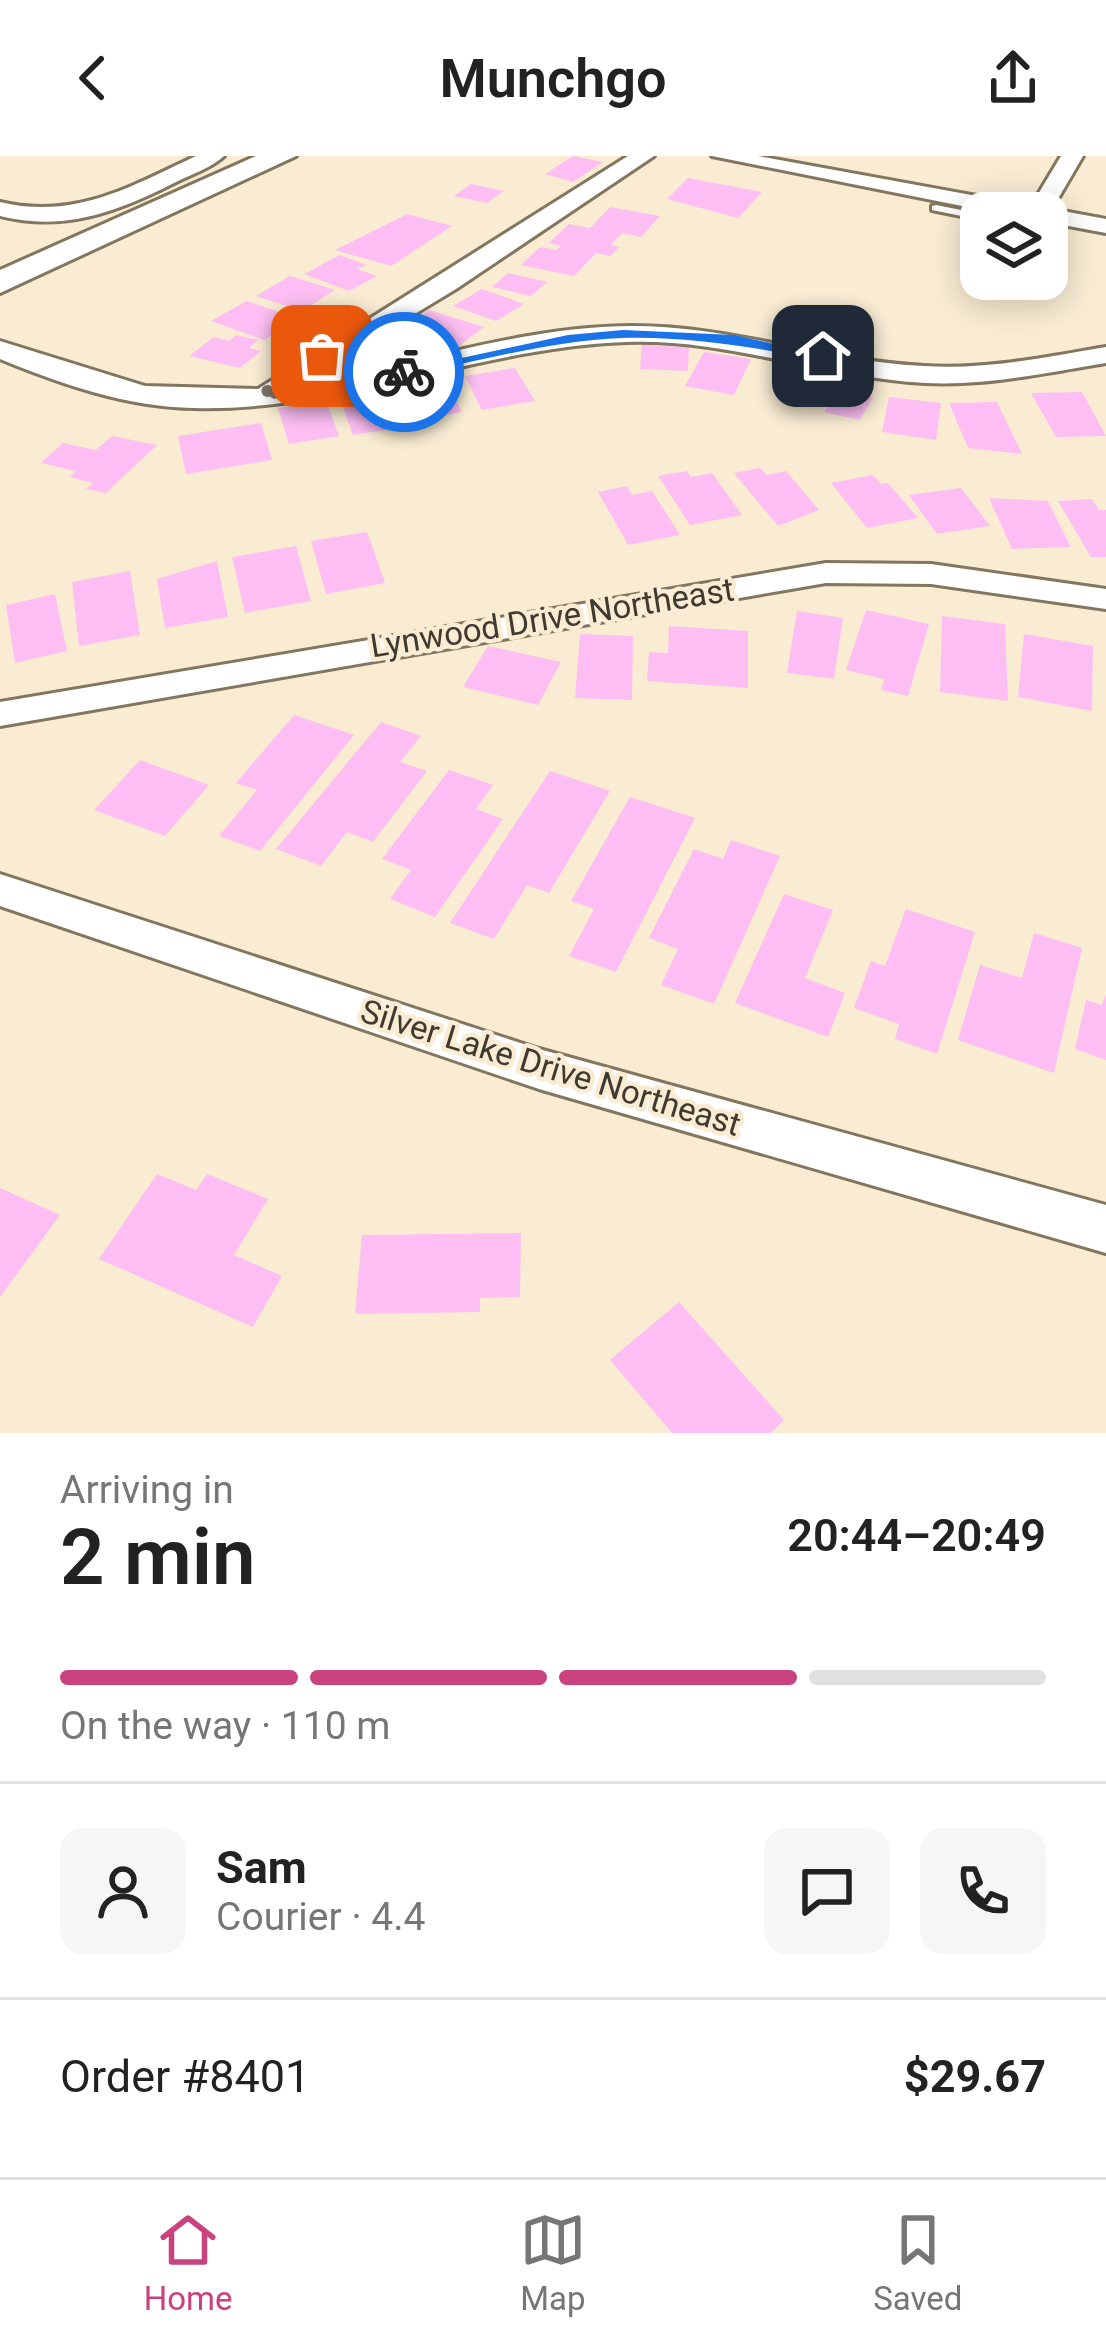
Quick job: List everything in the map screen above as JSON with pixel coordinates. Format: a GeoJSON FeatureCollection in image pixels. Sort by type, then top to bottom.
{"type":"FeatureCollection","features":[{"type":"Feature","properties":{"kind":"street"},"geometry":{"type":"LineString","coordinates":[[0,209],[27,219],[88,213],[213,156]]}},
{"type":"Feature","properties":{"kind":"street"},"geometry":{"type":"LineString","coordinates":[[0,283],[281,156]]}},
{"type":"Feature","properties":{"kind":"street"},"geometry":{"type":"LineString","coordinates":[[261,395],[447,284],[643,156]]}},
{"type":"Feature","properties":{"kind":"street"},"geometry":{"type":"LineString","coordinates":[[724,156],[960,206]]}},
{"type":"Feature","properties":{"kind":"street"},"geometry":{"type":"LineString","coordinates":[[1049,192],[1072,156]]}},
{"type":"Feature","properties":{"kind":"street"},"geometry":{"type":"LineString","coordinates":[[1068,219],[1106,226]]}},
{"type":"Feature","properties":{"kind":"street"},"geometry":{"type":"LineString","coordinates":[[0,350],[148,395],[195,401],[261,395],[568,339],[623,334],[734,339],[899,373],[981,373],[1106,355]]}},
{"type":"Feature","properties":{"kind":"street","name":"Lynwood Drive Northeast"},"geometry":{"type":"LineString","coordinates":[[0,714],[826,573],[894,571],[1106,599]]}},
{"type":"Feature","properties":{"kind":"street","name":"Silver Lake Drive Northeast"},"geometry":{"type":"LineString","coordinates":[[0,890],[539,1069],[1106,1229]]}},
{"type":"Feature","properties":{"kind":"lane"},"geometry":{"type":"LineString","coordinates":[[936,208],[960,209]]}},
{"type":"Feature","properties":{"kind":"building"},"geometry":{"type":"Polygon","coordinates":[[[573,156],[603,162],[573,182],[545,174],[573,156]]]}},
{"type":"Feature","properties":{"kind":"building"},"geometry":{"type":"Polygon","coordinates":[[[688,178],[762,192],[738,218],[667,199],[688,178]]]}},
{"type":"Feature","properties":{"kind":"building"},"geometry":{"type":"Polygon","coordinates":[[[471,184],[504,191],[487,203],[454,196],[471,184]]]}},
{"type":"Feature","properties":{"kind":"building"},"geometry":{"type":"Polygon","coordinates":[[[610,207],[660,216],[641,237],[622,233],[611,245],[619,247],[610,256],[596,253],[574,276],[521,265],[540,247],[556,250],[561,246],[549,243],[569,224],[590,228],[610,207]]]}},
{"type":"Feature","properties":{"kind":"building"},"geometry":{"type":"Polygon","coordinates":[[[407,214],[452,226],[391,266],[335,250],[407,214]]]}},
{"type":"Feature","properties":{"kind":"building"},"geometry":{"type":"Polygon","coordinates":[[[340,255],[366,265],[357,269],[377,276],[349,291],[304,274],[340,255]]]}},
{"type":"Feature","properties":{"kind":"building"},"geometry":{"type":"Polygon","coordinates":[[[508,273],[547,282],[531,296],[492,287],[508,273]]]}},
{"type":"Feature","properties":{"kind":"building"},"geometry":{"type":"Polygon","coordinates":[[[290,276],[335,290],[302,311],[256,296],[290,276]]]}},
{"type":"Feature","properties":{"kind":"building"},"geometry":{"type":"Polygon","coordinates":[[[482,289],[524,304],[496,321],[453,306],[482,289]]]}},
{"type":"Feature","properties":{"kind":"building"},"geometry":{"type":"Polygon","coordinates":[[[247,301],[299,319],[264,340],[211,321],[247,301]]]}},
{"type":"Feature","properties":{"kind":"building"},"geometry":{"type":"Polygon","coordinates":[[[429,310],[484,327],[459,346],[430,336],[415,347],[387,338],[429,310]]]}},
{"type":"Feature","properties":{"kind":"building"},"geometry":{"type":"Polygon","coordinates":[[[236,335],[258,340],[249,348],[261,351],[240,368],[189,356],[214,337],[229,341],[236,335]]]}},
{"type":"Feature","properties":{"kind":"building"},"geometry":{"type":"Polygon","coordinates":[[[642,344],[689,346],[688,371],[640,369],[642,344]]]}},
{"type":"Feature","properties":{"kind":"building"},"geometry":{"type":"Polygon","coordinates":[[[704,352],[751,359],[734,395],[685,386],[704,352]]]}},
{"type":"Feature","properties":{"kind":"building"},"geometry":{"type":"Polygon","coordinates":[[[515,368],[535,401],[482,410],[465,376],[515,368]]]}},
{"type":"Feature","properties":{"kind":"building"},"geometry":{"type":"Polygon","coordinates":[[[446,381],[462,412],[419,420],[403,388],[446,381]]]}},
{"type":"Feature","properties":{"kind":"building"},"geometry":{"type":"Polygon","coordinates":[[[382,388],[399,428],[353,435],[338,394],[382,388]]]}},
{"type":"Feature","properties":{"kind":"building"},"geometry":{"type":"Polygon","coordinates":[[[837,389],[873,397],[860,420],[824,412],[837,389]]]}},
{"type":"Feature","properties":{"kind":"building"},"geometry":{"type":"Polygon","coordinates":[[[1082,392],[1106,436],[1056,437],[1031,393],[1082,392]]]}},
{"type":"Feature","properties":{"kind":"building"},"geometry":{"type":"Polygon","coordinates":[[[889,397],[941,403],[936,440],[882,432],[889,397]]]}},
{"type":"Feature","properties":{"kind":"building"},"geometry":{"type":"Polygon","coordinates":[[[326,401],[339,436],[289,444],[278,408],[326,401]]]}},
{"type":"Feature","properties":{"kind":"building"},"geometry":{"type":"Polygon","coordinates":[[[997,402],[1022,454],[968,448],[949,403],[997,402]]]}},
{"type":"Feature","properties":{"kind":"building"},"geometry":{"type":"Polygon","coordinates":[[[261,423],[272,460],[186,474],[178,436],[261,423]]]}},
{"type":"Feature","properties":{"kind":"building"},"geometry":{"type":"Polygon","coordinates":[[[112,436],[157,445],[106,493],[86,489],[93,483],[70,477],[76,471],[41,463],[63,443],[96,450],[112,436]]]}},
{"type":"Feature","properties":{"kind":"building"},"geometry":{"type":"Polygon","coordinates":[[[761,468],[767,475],[786,471],[819,510],[778,526],[734,473],[761,468]]]}},
{"type":"Feature","properties":{"kind":"building"},"geometry":{"type":"Polygon","coordinates":[[[687,471],[691,477],[712,473],[742,515],[690,525],[658,476],[687,471]]]}},
{"type":"Feature","properties":{"kind":"building"},"geometry":{"type":"Polygon","coordinates":[[[873,475],[881,484],[888,483],[918,518],[867,528],[831,483],[873,475]]]}},
{"type":"Feature","properties":{"kind":"building"},"geometry":{"type":"Polygon","coordinates":[[[627,486],[632,495],[652,491],[680,535],[628,545],[598,492],[627,486]]]}},
{"type":"Feature","properties":{"kind":"building"},"geometry":{"type":"Polygon","coordinates":[[[961,488],[990,526],[937,534],[909,495],[961,488]]]}},
{"type":"Feature","properties":{"kind":"building"},"geometry":{"type":"Polygon","coordinates":[[[989,498],[1048,501],[1071,547],[1012,549],[989,498]]]}},
{"type":"Feature","properties":{"kind":"building"},"geometry":{"type":"Polygon","coordinates":[[[1092,499],[1099,510],[1106,510],[1106,557],[1091,557],[1058,501],[1092,499]]]}},
{"type":"Feature","properties":{"kind":"building"},"geometry":{"type":"Polygon","coordinates":[[[367,532],[385,583],[326,594],[311,541],[367,532]]]}},
{"type":"Feature","properties":{"kind":"building"},"geometry":{"type":"Polygon","coordinates":[[[296,546],[311,601],[245,613],[232,557],[296,546]]]}},
{"type":"Feature","properties":{"kind":"building"},"geometry":{"type":"Polygon","coordinates":[[[217,561],[228,617],[165,628],[157,579],[217,561]]]}},
{"type":"Feature","properties":{"kind":"building"},"geometry":{"type":"Polygon","coordinates":[[[130,571],[140,635],[79,646],[72,582],[130,571]]]}},
{"type":"Feature","properties":{"kind":"building"},"geometry":{"type":"Polygon","coordinates":[[[55,594],[67,651],[15,663],[6,605],[55,594]]]}},
{"type":"Feature","properties":{"kind":"building"},"geometry":{"type":"Polygon","coordinates":[[[866,610],[929,624],[908,696],[881,690],[884,679],[846,670],[866,610]]]}},
{"type":"Feature","properties":{"kind":"building"},"geometry":{"type":"Polygon","coordinates":[[[797,611],[843,618],[834,679],[787,673],[797,611]]]}},
{"type":"Feature","properties":{"kind":"building"},"geometry":{"type":"Polygon","coordinates":[[[942,616],[1005,624],[1008,701],[940,692],[942,616]]]}},
{"type":"Feature","properties":{"kind":"building"},"geometry":{"type":"Polygon","coordinates":[[[669,626],[748,631],[748,688],[647,681],[649,652],[668,653],[669,626]]]}},
{"type":"Feature","properties":{"kind":"building"},"geometry":{"type":"Polygon","coordinates":[[[580,634],[633,636],[632,700],[575,698],[580,634]]]}},
{"type":"Feature","properties":{"kind":"building"},"geometry":{"type":"Polygon","coordinates":[[[1024,634],[1093,646],[1092,711],[1018,697],[1024,634]]]}},
{"type":"Feature","properties":{"kind":"building"},"geometry":{"type":"Polygon","coordinates":[[[488,646],[561,662],[538,705],[463,687],[488,646]]]}},
{"type":"Feature","properties":{"kind":"building"},"geometry":{"type":"Polygon","coordinates":[[[294,715],[354,735],[260,851],[219,836],[257,790],[236,783],[294,715]]]}},
{"type":"Feature","properties":{"kind":"building"},"geometry":{"type":"Polygon","coordinates":[[[381,722],[421,736],[400,762],[427,771],[373,842],[347,832],[321,866],[276,849],[381,722]]]}},
{"type":"Feature","properties":{"kind":"building"},"geometry":{"type":"Polygon","coordinates":[[[140,760],[209,785],[165,836],[94,810],[140,760]]]}},
{"type":"Feature","properties":{"kind":"building"},"geometry":{"type":"Polygon","coordinates":[[[449,770],[493,785],[476,809],[503,819],[435,917],[390,899],[411,870],[382,859],[449,770]]]}},
{"type":"Feature","properties":{"kind":"building"},"geometry":{"type":"Polygon","coordinates":[[[550,771],[610,791],[549,893],[527,885],[494,939],[450,923],[550,771]]]}},
{"type":"Feature","properties":{"kind":"building"},"geometry":{"type":"Polygon","coordinates":[[[630,797],[695,818],[616,972],[569,956],[594,909],[571,901],[630,797]]]}},
{"type":"Feature","properties":{"kind":"building"},"geometry":{"type":"Polygon","coordinates":[[[731,840],[780,856],[714,1004],[661,985],[678,949],[649,938],[694,849],[723,859],[731,840]]]}},
{"type":"Feature","properties":{"kind":"building"},"geometry":{"type":"Polygon","coordinates":[[[784,894],[833,910],[805,978],[845,993],[828,1037],[735,1003],[784,894]]]}},
{"type":"Feature","properties":{"kind":"building"},"geometry":{"type":"Polygon","coordinates":[[[906,909],[975,932],[937,1054],[895,1039],[899,1024],[854,1008],[871,961],[885,966],[906,909]]]}},
{"type":"Feature","properties":{"kind":"building"},"geometry":{"type":"Polygon","coordinates":[[[1034,933],[1082,948],[1054,1073],[958,1040],[980,965],[1022,978],[1034,933]]]}},
{"type":"Feature","properties":{"kind":"building"},"geometry":{"type":"Polygon","coordinates":[[[1106,994],[1106,1060],[1075,1049],[1086,1000],[1102,1005],[1106,994]]]}},
{"type":"Feature","properties":{"kind":"building"},"geometry":{"type":"Polygon","coordinates":[[[157,1174],[196,1190],[207,1174],[268,1199],[234,1255],[282,1276],[253,1327],[99,1259],[157,1174]]]}},
{"type":"Feature","properties":{"kind":"building"},"geometry":{"type":"Polygon","coordinates":[[[0,1188],[60,1215],[0,1297],[0,1188]]]}},
{"type":"Feature","properties":{"kind":"building"},"geometry":{"type":"Polygon","coordinates":[[[521,1233],[520,1297],[480,1298],[480,1312],[355,1314],[362,1235],[521,1233]]]}},
{"type":"Feature","properties":{"kind":"building"},"geometry":{"type":"Polygon","coordinates":[[[679,1302],[784,1420],[770,1433],[672,1433],[610,1360],[679,1302]]]}},
{"type":"Feature","properties":{"kind":"way so far"},"geometry":{"type":"LineString","coordinates":[[322,356],[261,395],[404,372]]}},
{"type":"Feature","properties":{"kind":"route"},"geometry":{"type":"LineString","coordinates":[[404,372],[568,339],[623,334],[734,339],[823,356]]}}]}
